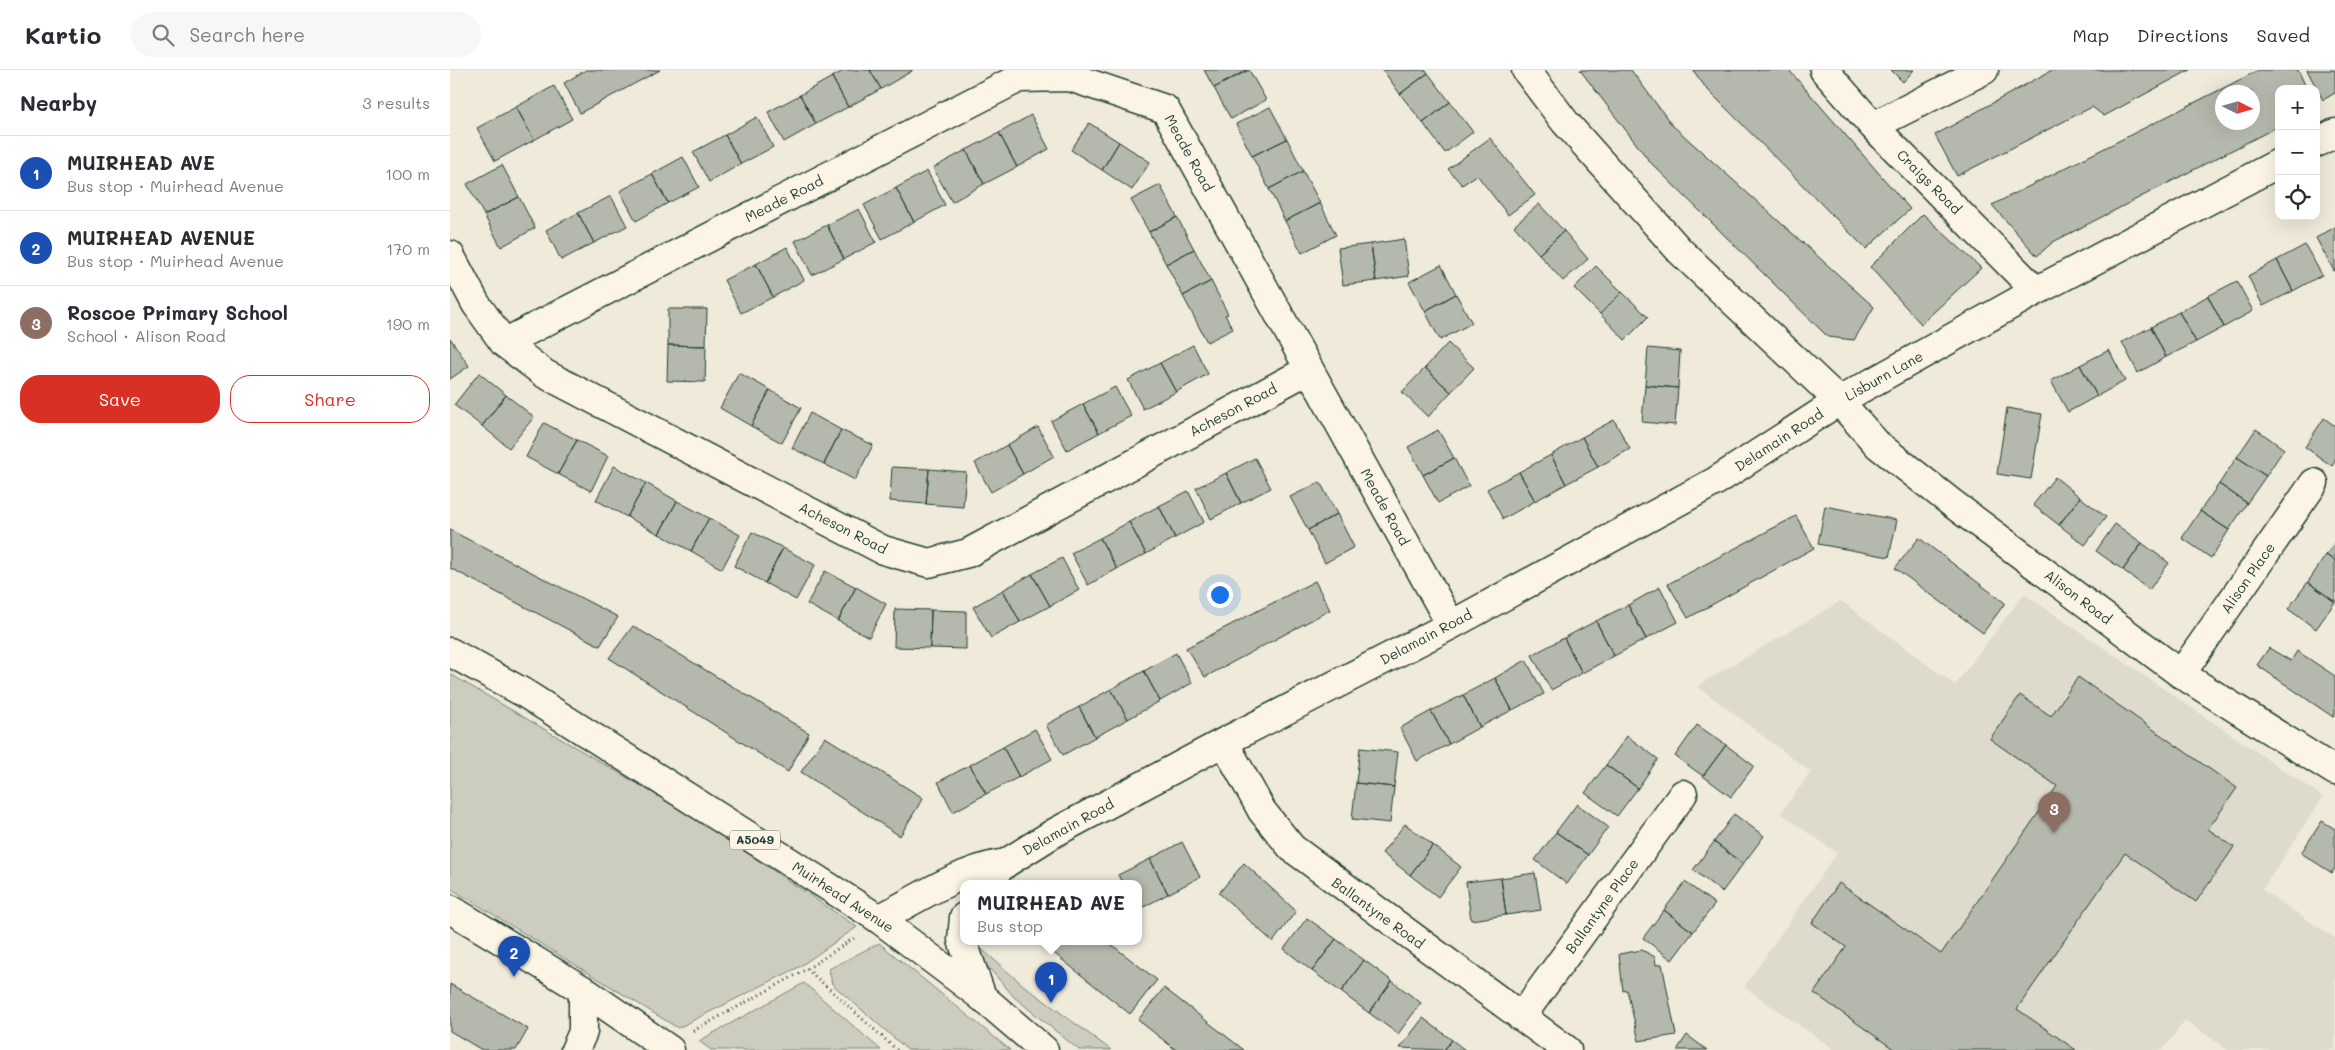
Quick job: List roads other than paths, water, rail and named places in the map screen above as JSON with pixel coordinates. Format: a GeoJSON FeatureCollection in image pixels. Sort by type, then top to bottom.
{"type":"FeatureCollection","features":[{"type":"Feature","properties":{"kind":"main road","name":"Lisburn Lane"},"geometry":{"type":"LineString","coordinates":[[1526,70],[1565,122],[1680,251],[1839,401],[2036,291],[2275,165]]}},
{"type":"Feature","properties":{"kind":"main road","name":"Craigs Road"},"geometry":{"type":"LineString","coordinates":[[1824,70],[1873,126],[2036,291]]}},
{"type":"Feature","properties":{"kind":"main road"},"geometry":{"type":"LineString","coordinates":[[1873,126],[1984,70]]}},
{"type":"Feature","properties":{"kind":"main road","name":"Meade Road"},"geometry":{"type":"LineString","coordinates":[[504,343],[1019,78],[1070,77],[1164,109],[1451,625]]}},
{"type":"Feature","properties":{"kind":"main road"},"geometry":{"type":"LineString","coordinates":[[2320,141],[2335,133]]}},
{"type":"Feature","properties":{"kind":"main road","name":"Acheson Road"},"geometry":{"type":"LineString","coordinates":[[450,255],[476,304],[504,343],[545,374],[883,550],[929,563],[968,553],[1308,370]]}},
{"type":"Feature","properties":{"kind":"main road","name":"Delamain Road"},"geometry":{"type":"LineString","coordinates":[[1006,863],[1054,833],[1224,742],[1451,625],[1716,482],[1839,401]]}},
{"type":"Feature","properties":{"kind":"main road","name":"Alison Road"},"geometry":{"type":"LineString","coordinates":[[1839,401],[1878,445],[1961,510],[2181,674],[2335,771]]}},
{"type":"Feature","properties":{"kind":"main road","name":"Alison Place"},"geometry":{"type":"LineString","coordinates":[[2181,674],[2314,483]]}},
{"type":"Feature","properties":{"kind":"main road","name":"Muirhead Avenue"},"geometry":{"type":"LineString","coordinates":[[450,652],[524,693],[879,919],[982,997],[1044,1050]]}},
{"type":"Feature","properties":{"kind":"main road","name":"Ballantyne Road"},"geometry":{"type":"LineString","coordinates":[[1224,742],[1262,811],[1292,848],[1567,1050]]}},
{"type":"Feature","properties":{"kind":"main road","name":"Ballantyne Place"},"geometry":{"type":"LineString","coordinates":[[1521,1018],[1683,794]]}},
{"type":"Feature","properties":{"kind":"main road"},"geometry":{"type":"LineString","coordinates":[[879,919],[966,874],[983,867],[1006,863]]}},
{"type":"Feature","properties":{"kind":"main road"},"geometry":{"type":"LineString","coordinates":[[987,880],[1006,863]]}},
{"type":"Feature","properties":{"kind":"main road"},"geometry":{"type":"LineString","coordinates":[[450,909],[583,990],[665,1047]]}},
{"type":"Feature","properties":{"kind":"main road"},"geometry":{"type":"LineString","coordinates":[[964,945],[982,997]]}},
{"type":"Feature","properties":{"kind":"main road"},"geometry":{"type":"LineString","coordinates":[[575,1050],[583,1032],[583,990]]}},
{"type":"Feature","properties":{"kind":"place","name":"Roscoe Primary School"},"geometry":{"type":"Point","coordinates":[2054,833]}},
{"type":"Feature","properties":{"kind":"place","name":"MUIRHEAD AVENUE"},"geometry":{"type":"Point","coordinates":[514,977]}},
{"type":"Feature","properties":{"kind":"place","name":"MUIRHEAD AVE"},"geometry":{"type":"Point","coordinates":[1051,1003]}}]}
